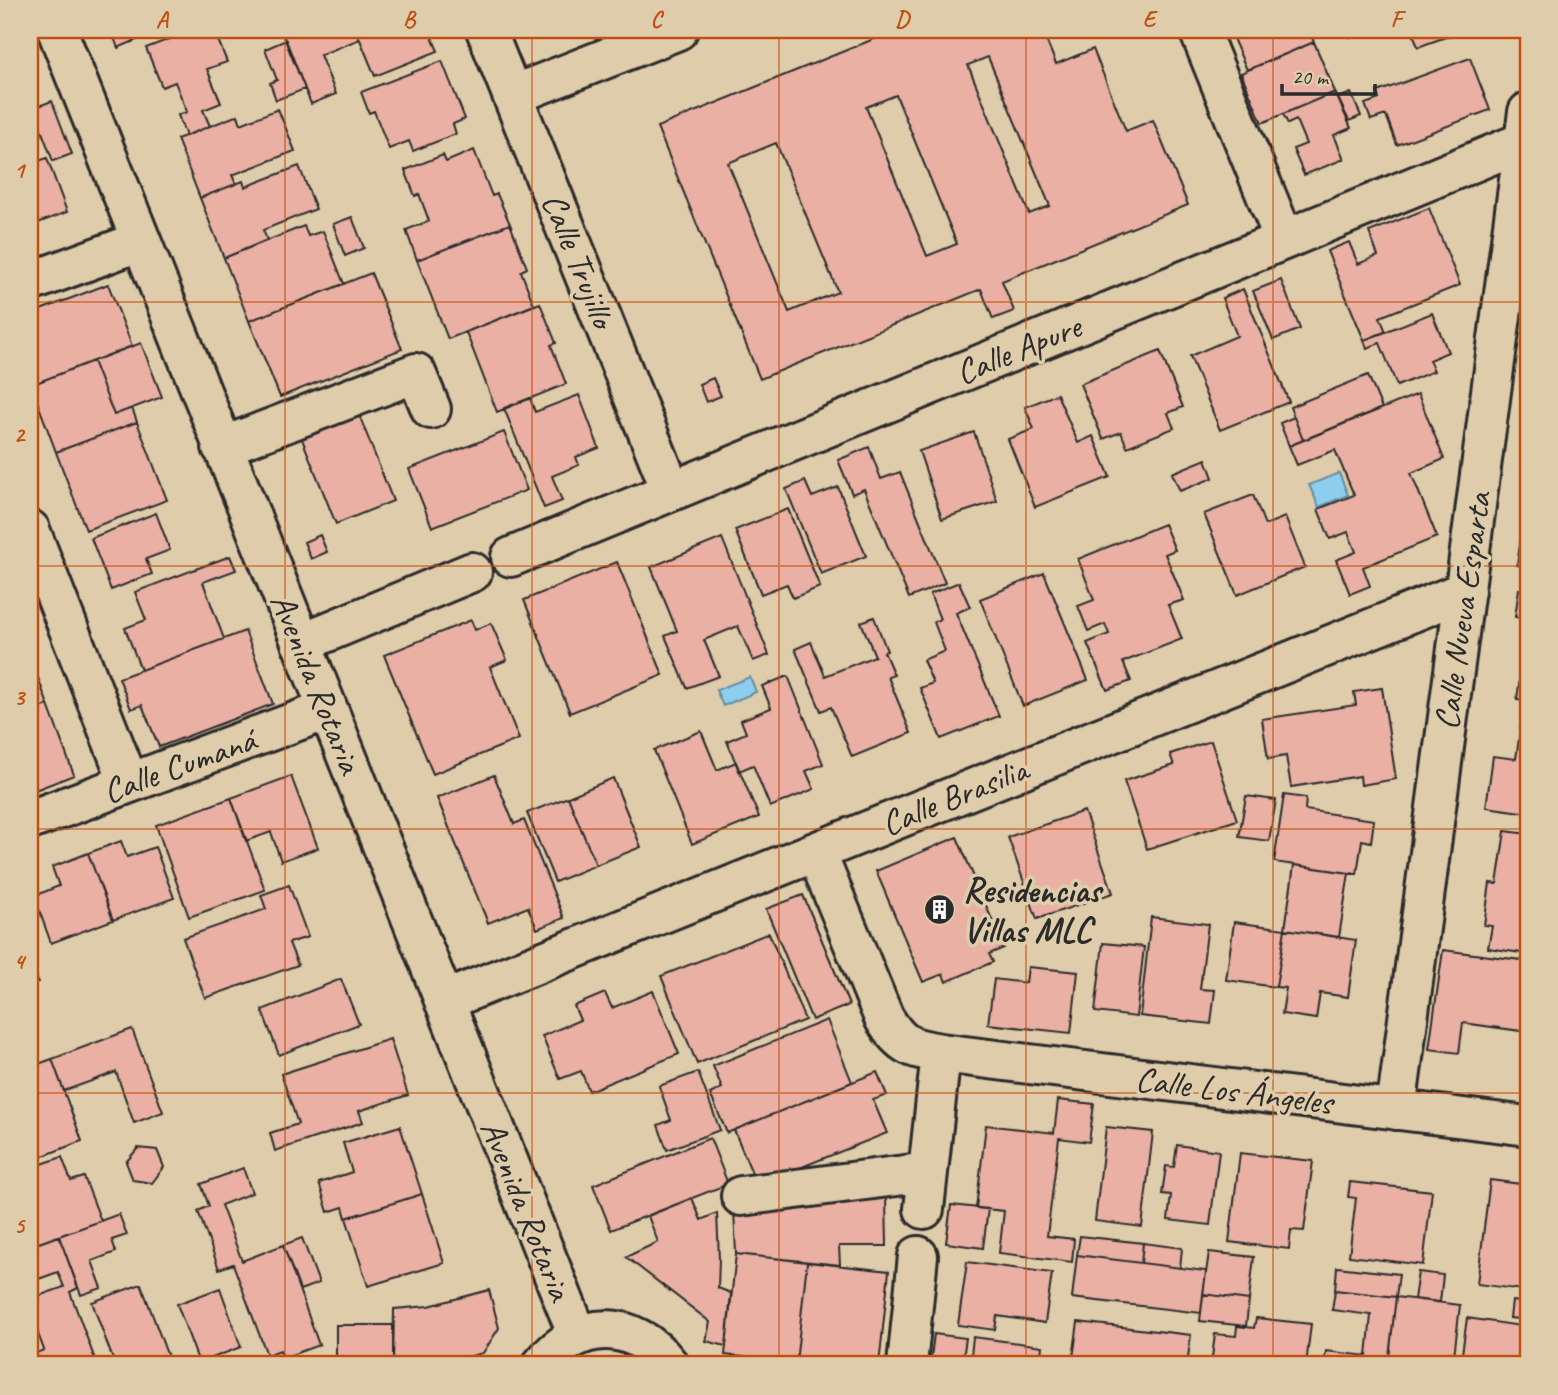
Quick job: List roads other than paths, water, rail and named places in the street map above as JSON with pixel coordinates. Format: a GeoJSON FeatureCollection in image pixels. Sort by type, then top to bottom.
{"type":"FeatureCollection","features":[{"type":"Feature","properties":{"kind":"street","name":"Avenida Rotaria"},"geometry":{"type":"LineString","coordinates":[[57,30],[578,1336]]}},
{"type":"Feature","properties":{"kind":"street","name":"Calle Trujillo"},"geometry":{"type":"LineString","coordinates":[[486,30],[671,490]]}},
{"type":"Feature","properties":{"kind":"street"},"geometry":{"type":"LineString","coordinates":[[513,95],[678,30]]}},
{"type":"Feature","properties":{"kind":"street"},"geometry":{"type":"LineString","coordinates":[[1199,30],[1284,239]]}},
{"type":"Feature","properties":{"kind":"street","name":"Calle Apure"},"geometry":{"type":"LineString","coordinates":[[511,556],[1284,239],[1526,126]]}},
{"type":"Feature","properties":{"kind":"street","name":"Calle Nueva Esparta"},"geometry":{"type":"LineString","coordinates":[[1396,1110],[1526,126]]}},
{"type":"Feature","properties":{"kind":"street"},"geometry":{"type":"LineString","coordinates":[[30,282],[141,241]]}},
{"type":"Feature","properties":{"kind":"street"},"geometry":{"type":"LineString","coordinates":[[222,447],[416,373],[431,409]]}},
{"type":"Feature","properties":{"kind":"street"},"geometry":{"type":"LineString","coordinates":[[30,530],[129,783]]}},
{"type":"Feature","properties":{"kind":"street"},"geometry":{"type":"LineString","coordinates":[[301,643],[472,572]]}},
{"type":"Feature","properties":{"kind":"street","name":"Calle Brasilia"},"geometry":{"type":"LineString","coordinates":[[444,1001],[1465,591]]}},
{"type":"Feature","properties":{"kind":"street","name":"Calle Cumaná"},"geometry":{"type":"LineString","coordinates":[[30,820],[327,710]]}},
{"type":"Feature","properties":{"kind":"street","name":"Calle Los Ángeles"},"geometry":{"type":"LineString","coordinates":[[816,852],[884,1018],[891,1030],[906,1045],[941,1053],[1528,1126]]}},
{"type":"Feature","properties":{"kind":"street"},"geometry":{"type":"LineString","coordinates":[[924,1209],[941,1053]]}},
{"type":"Feature","properties":{"kind":"street"},"geometry":{"type":"LineString","coordinates":[[741,1196],[928,1172]]}},
{"type":"Feature","properties":{"kind":"street"},"geometry":{"type":"LineString","coordinates":[[906,1365],[918,1256]]}},
{"type":"Feature","properties":{"kind":"street"},"geometry":{"type":"LineString","coordinates":[[542,1365],[554,1350],[578,1336],[607,1330],[626,1332],[643,1340],[659,1352],[669,1365]]}},
{"type":"Feature","properties":{"kind":"water"},"geometry":{"type":"Polygon","coordinates":[[[1339,473],[1348,495],[1319,507],[1309,485],[1339,473]]]}},
{"type":"Feature","properties":{"kind":"water"},"geometry":{"type":"Polygon","coordinates":[[[750,677],[756,692],[723,706],[716,690],[750,677]]]}},
{"type":"Feature","properties":{"kind":"place","name":"Residencias Villas MLC"},"geometry":{"type":"Point","coordinates":[940,910]}}]}
